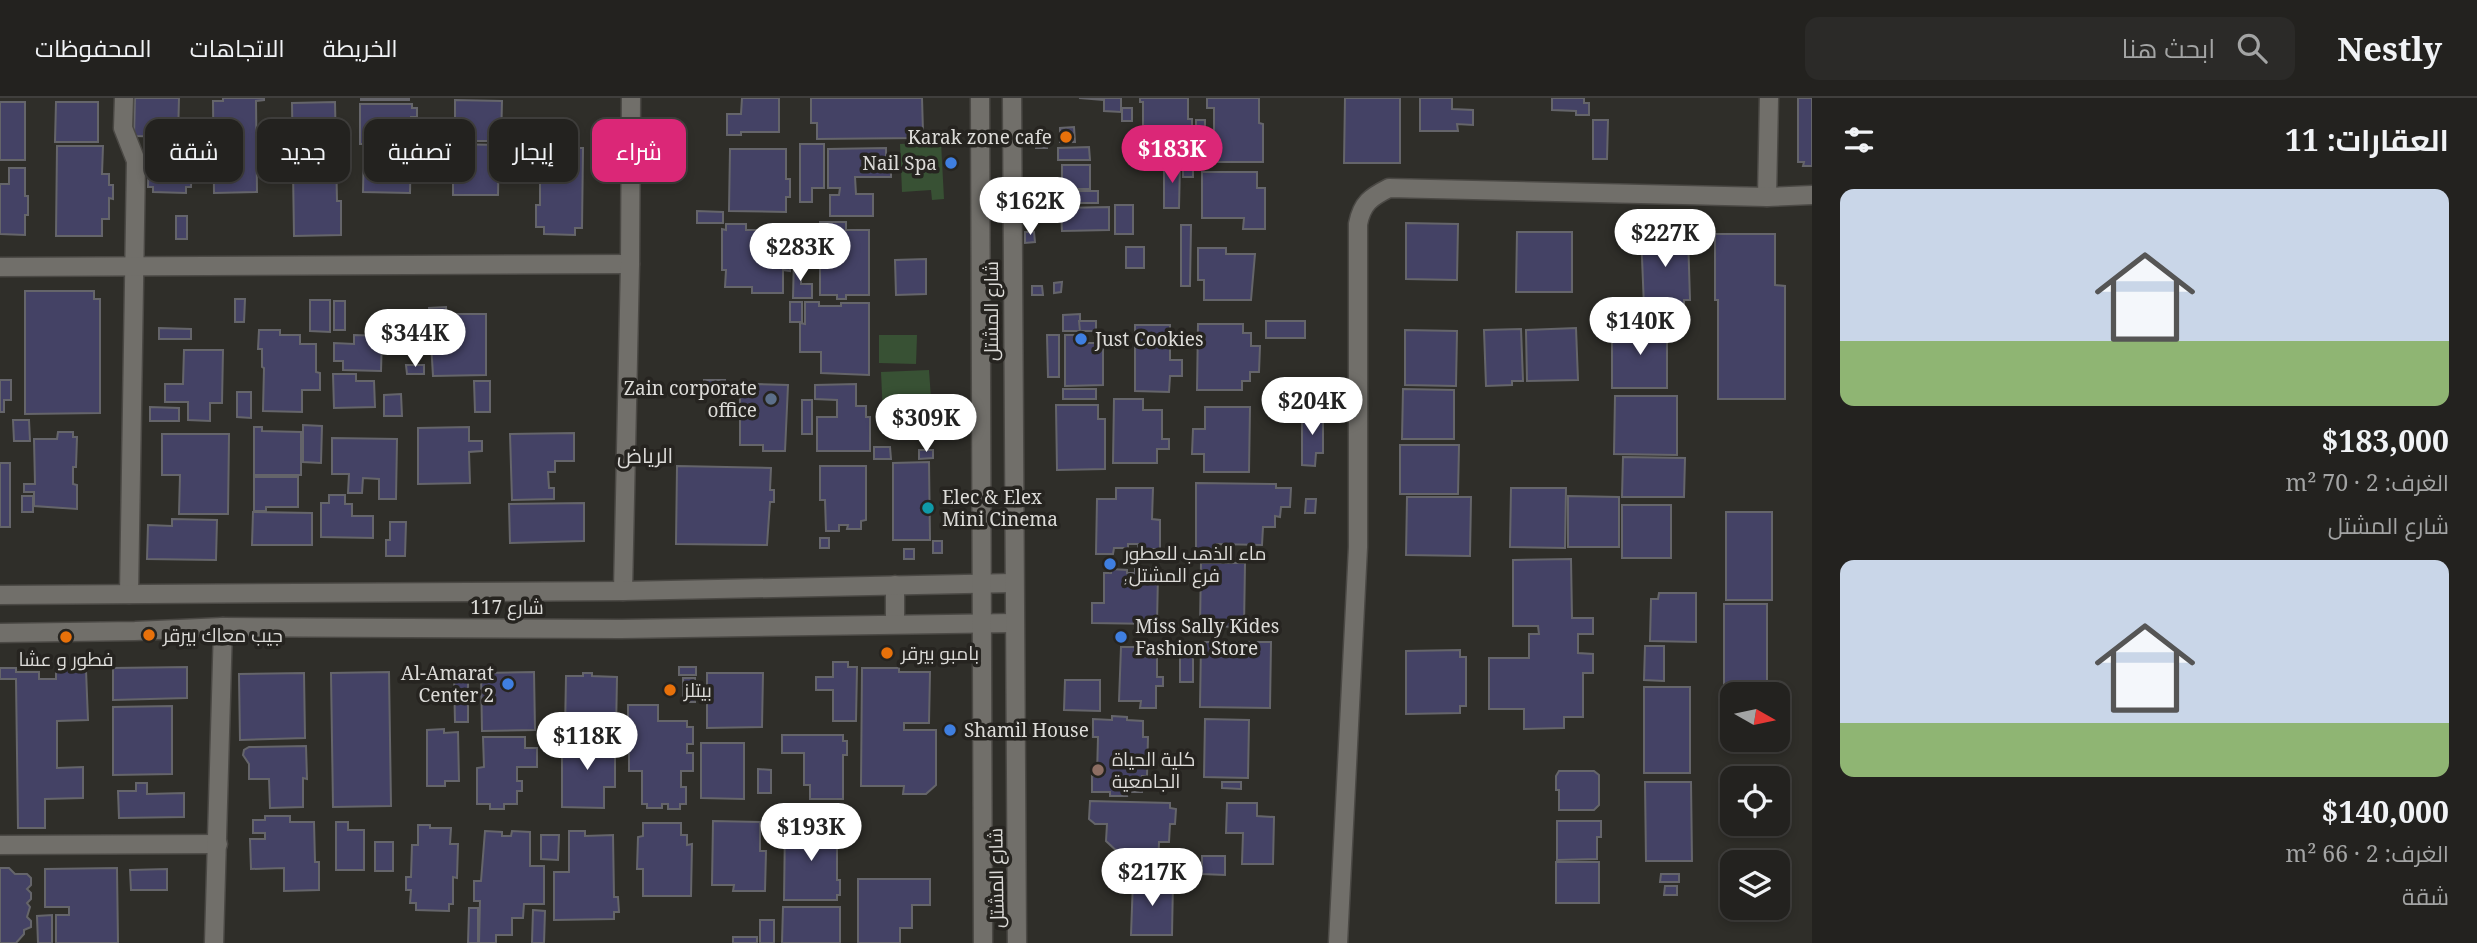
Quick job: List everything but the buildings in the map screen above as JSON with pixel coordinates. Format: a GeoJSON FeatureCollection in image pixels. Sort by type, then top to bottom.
{"type":"FeatureCollection","features":[{"type":"Feature","properties":{"kind":"street"},"geometry":{"type":"LineString","coordinates":[[124,98],[123,128],[136,161],[129,594]]}},
{"type":"Feature","properties":{"kind":"street"},"geometry":{"type":"LineString","coordinates":[[623,591],[631,98]]}},
{"type":"Feature","properties":{"kind":"street","name":"شارع المشتل"},"geometry":{"type":"LineString","coordinates":[[980,98],[983,943]]}},
{"type":"Feature","properties":{"kind":"street","name":"شارع المشتل"},"geometry":{"type":"LineString","coordinates":[[1012,98],[1017,943]]}},
{"type":"Feature","properties":{"kind":"street"},"geometry":{"type":"LineString","coordinates":[[1767,197],[1769,98]]}},
{"type":"Feature","properties":{"kind":"street"},"geometry":{"type":"LineString","coordinates":[[1338,943],[1358,547],[1358,224],[1361,208],[1371,196],[1389,188],[1767,197],[1812,195]]}},
{"type":"Feature","properties":{"kind":"street"},"geometry":{"type":"LineString","coordinates":[[0,267],[630,264]]}},
{"type":"Feature","properties":{"kind":"street","name":"شارع 117"},"geometry":{"type":"LineString","coordinates":[[0,595],[623,591],[1013,583]]}},
{"type":"Feature","properties":{"kind":"street"},"geometry":{"type":"LineString","coordinates":[[895,586],[895,623]]}},
{"type":"Feature","properties":{"kind":"street"},"geometry":{"type":"LineString","coordinates":[[304,594],[305,627]]}},
{"type":"Feature","properties":{"kind":"street","name":"شارع 117"},"geometry":{"type":"LineString","coordinates":[[0,633],[223,627],[621,629],[1014,623]]}},
{"type":"Feature","properties":{"kind":"street"},"geometry":{"type":"LineString","coordinates":[[214,943],[223,627]]}},
{"type":"Feature","properties":{"kind":"street"},"geometry":{"type":"LineString","coordinates":[[0,845],[218,844]]}},
{"type":"Feature","properties":{"kind":"green space"},"geometry":{"type":"Polygon","coordinates":[[[941,142],[944,199],[932,200],[931,190],[902,192],[900,144],[941,142]]]}},
{"type":"Feature","properties":{"kind":"green space"},"geometry":{"type":"Polygon","coordinates":[[[879,335],[917,335],[916,364],[879,363],[879,335]]]}},
{"type":"Feature","properties":{"kind":"green space"},"geometry":{"type":"Polygon","coordinates":[[[929,370],[932,413],[883,416],[881,372],[929,370]]]}},
{"type":"Feature","properties":{"kind":"place","name":"Karak zone cafe"},"geometry":{"type":"Point","coordinates":[1066,137]}},
{"type":"Feature","properties":{"kind":"place","name":"Nail Spa"},"geometry":{"type":"Point","coordinates":[951,163]}},
{"type":"Feature","properties":{"kind":"place","name":"Just Cookies"},"geometry":{"type":"Point","coordinates":[1081,339]}},
{"type":"Feature","properties":{"kind":"place","name":"Zain corporate office"},"geometry":{"type":"Point","coordinates":[771,399]}},
{"type":"Feature","properties":{"kind":"place","name":"Elec & Elex Mini Cinema"},"geometry":{"type":"Point","coordinates":[928,508]}},
{"type":"Feature","properties":{"kind":"place","name":"ماء الذهب للعطور ,فرع المشتل"},"geometry":{"type":"Point","coordinates":[1110,564]}},
{"type":"Feature","properties":{"kind":"place","name":"جيب معاك بيرقر"},"geometry":{"type":"Point","coordinates":[149,635]}},
{"type":"Feature","properties":{"kind":"place","name":"فطور و عشا"},"geometry":{"type":"Point","coordinates":[66,637]}},
{"type":"Feature","properties":{"kind":"place","name":"Miss Sally Kides Fashion Store"},"geometry":{"type":"Point","coordinates":[1121,637]}},
{"type":"Feature","properties":{"kind":"place","name":"بامبو بيرقر"},"geometry":{"type":"Point","coordinates":[887,653]}},
{"type":"Feature","properties":{"kind":"place","name":"Al-Amarat Center 2"},"geometry":{"type":"Point","coordinates":[508,684]}},
{"type":"Feature","properties":{"kind":"place","name":"بيتلز"},"geometry":{"type":"Point","coordinates":[670,690]}},
{"type":"Feature","properties":{"kind":"place","name":"Shamil House"},"geometry":{"type":"Point","coordinates":[950,730]}},
{"type":"Feature","properties":{"kind":"place","name":"كلية الحياة الجامعية"},"geometry":{"type":"Point","coordinates":[1098,770]}},
{"type":"Feature","properties":{"kind":"district","name":"الرياض"},"geometry":{"type":"Point","coordinates":[645,455]}}]}
